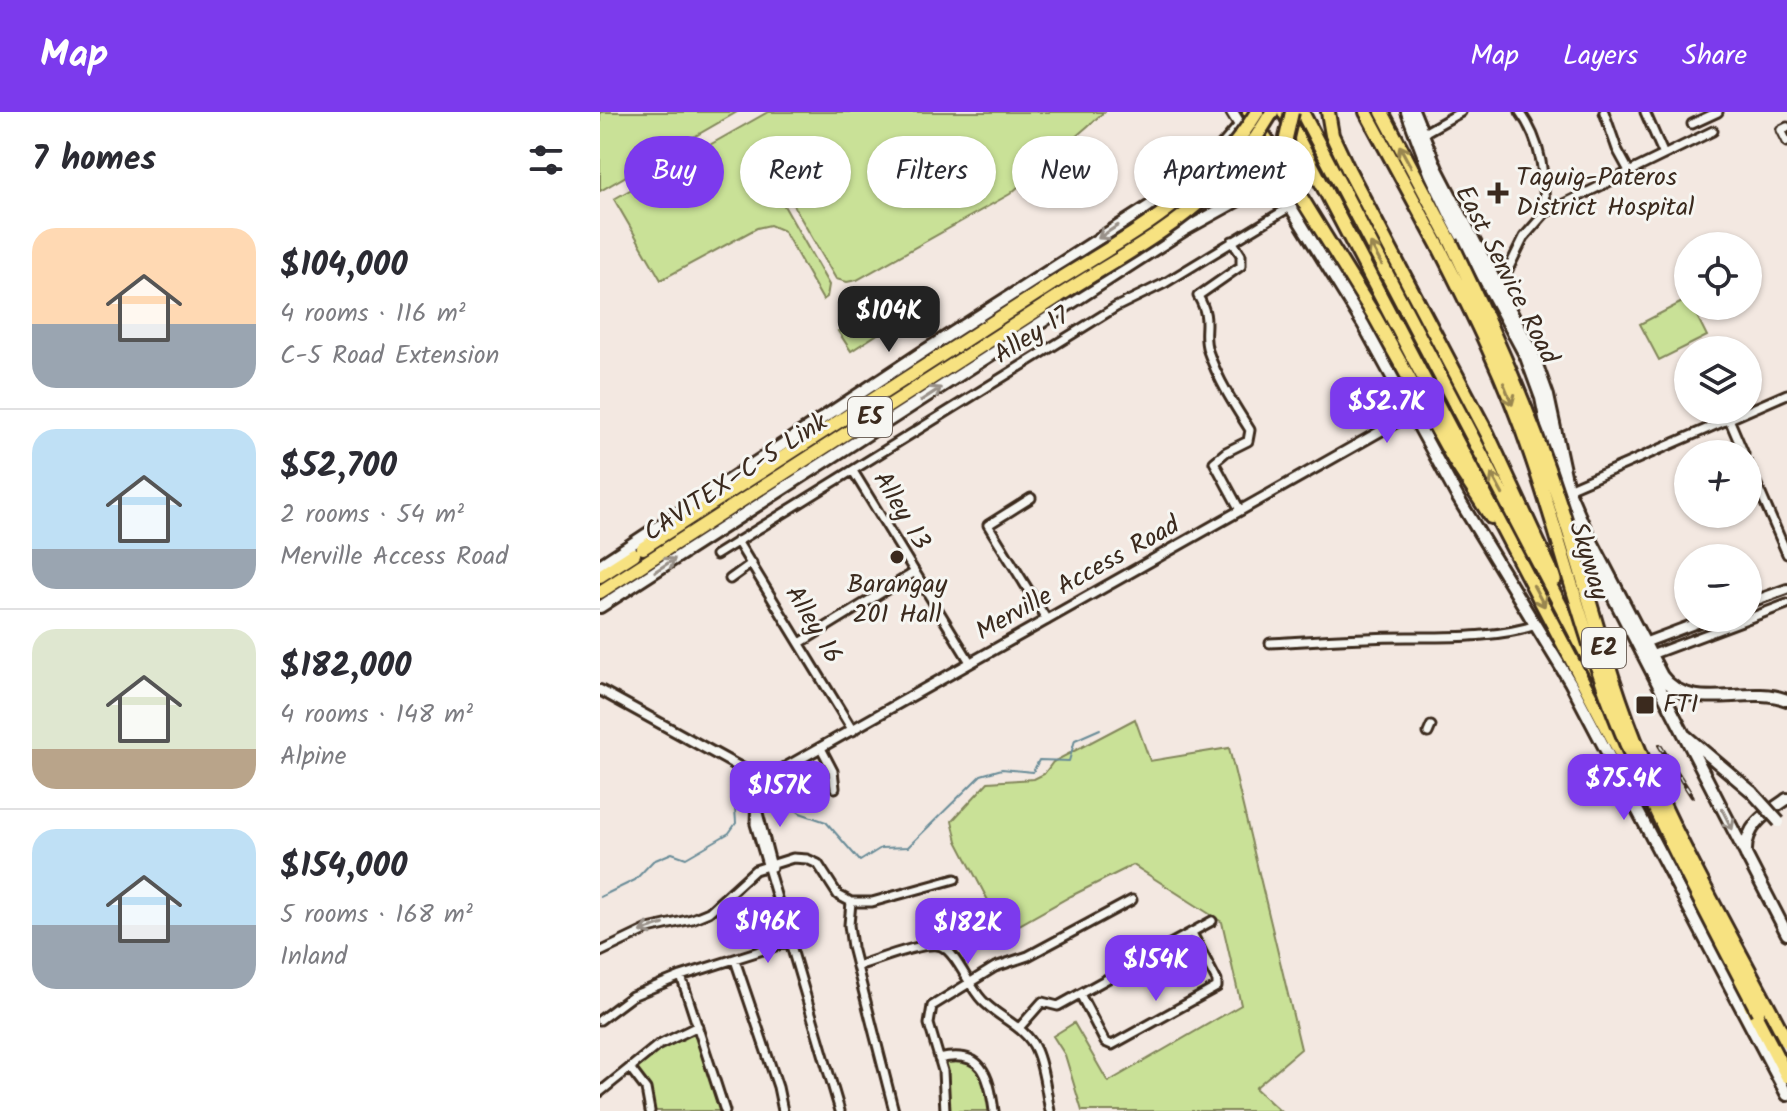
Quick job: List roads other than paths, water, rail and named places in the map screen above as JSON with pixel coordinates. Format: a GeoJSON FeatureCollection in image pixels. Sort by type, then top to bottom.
{"type":"FeatureCollection","features":[{"type":"Feature","properties":{"kind":"highway"},"geometry":{"type":"LineString","coordinates":[[1249,112],[1264,136]]}},
{"type":"Feature","properties":{"kind":"highway","name":"CAVITEX–C-5 Link"},"geometry":{"type":"LineString","coordinates":[[600,592],[1055,290],[1151,221],[1201,183],[1228,155],[1257,112]]}},
{"type":"Feature","properties":{"kind":"highway","name":"CAVITEX–C-5 Link"},"geometry":{"type":"LineString","coordinates":[[600,576],[1055,290],[1156,234],[1206,197],[1241,160],[1272,112]]}},
{"type":"Feature","properties":{"kind":"highway","name":"E2"},"geometry":{"type":"LineString","coordinates":[[1284,112],[1503,526],[1787,1076]]}},
{"type":"Feature","properties":{"kind":"highway"},"geometry":{"type":"LineString","coordinates":[[1292,112],[1286,145],[1291,176],[1302,199],[1339,257],[1480,503],[1503,526]]}},
{"type":"Feature","properties":{"kind":"highway","name":"E2"},"geometry":{"type":"LineString","coordinates":[[1302,112],[1787,1040]]}},
{"type":"Feature","properties":{"kind":"highway"},"geometry":{"type":"LineString","coordinates":[[1328,112],[1339,151],[1520,501],[1611,702]]}},
{"type":"Feature","properties":{"kind":"highway","name":"Skyway"},"geometry":{"type":"LineString","coordinates":[[1366,112],[1445,245],[1521,393],[1559,500],[1615,689],[1642,757],[1691,860],[1787,1040]]}},
{"type":"Feature","properties":{"kind":"highway","name":"Skyway"},"geometry":{"type":"LineString","coordinates":[[1385,115],[1445,245],[1529,448],[1606,692],[1633,761],[1680,863],[1787,1067]]}},
{"type":"Feature","properties":{"kind":"main road"},"geometry":{"type":"LineString","coordinates":[[1232,112],[1246,136]]}},
{"type":"Feature","properties":{"kind":"main road","name":"East Service Road"},"geometry":{"type":"LineString","coordinates":[[1407,112],[1526,357],[1541,398],[1561,492],[1578,529],[1787,934]]}},
{"type":"Feature","properties":{"kind":"main road","name":"East Service Road"},"geometry":{"type":"LineString","coordinates":[[1414,112],[1433,171],[1499,288],[1541,374],[1568,489],[1584,526],[1669,685],[1683,694],[1760,694],[1787,700]]}},
{"type":"Feature","properties":{"kind":"main road"},"geometry":{"type":"LineString","coordinates":[[1231,136],[1240,126]]}},
{"type":"Feature","properties":{"kind":"main road"},"geometry":{"type":"LineString","coordinates":[[600,565],[1147,208]]}},
{"type":"Feature","properties":{"kind":"main road"},"geometry":{"type":"LineString","coordinates":[[1213,212],[1219,208]]}},
{"type":"Feature","properties":{"kind":"main road"},"geometry":{"type":"LineString","coordinates":[[600,607],[1219,208]]}},
{"type":"Feature","properties":{"kind":"main road"},"geometry":{"type":"LineString","coordinates":[[1291,208],[1363,324],[1458,498],[1536,625],[1601,740],[1787,1095]]}},
{"type":"Feature","properties":{"kind":"main road"},"geometry":{"type":"LineString","coordinates":[[1682,732],[1752,792],[1783,826]]}},
{"type":"Feature","properties":{"kind":"main road"},"geometry":{"type":"LineString","coordinates":[[1746,857],[1745,843],[1751,829],[1787,799]]}},
{"type":"Feature","properties":{"kind":"street"},"geometry":{"type":"LineString","coordinates":[[1422,134],[1461,112]]}},
{"type":"Feature","properties":{"kind":"street"},"geometry":{"type":"LineString","coordinates":[[1604,112],[1617,149],[1629,171]]}},
{"type":"Feature","properties":{"kind":"street"},"geometry":{"type":"LineString","coordinates":[[1645,112],[1664,155]]}},
{"type":"Feature","properties":{"kind":"street"},"geometry":{"type":"LineString","coordinates":[[1692,124],[1718,112]]}},
{"type":"Feature","properties":{"kind":"street"},"geometry":{"type":"LineString","coordinates":[[1523,113],[1536,137],[1542,157],[1545,213]]}},
{"type":"Feature","properties":{"kind":"street"},"geometry":{"type":"LineString","coordinates":[[1787,127],[1781,130],[1787,142]]}},
{"type":"Feature","properties":{"kind":"street"},"geometry":{"type":"LineString","coordinates":[[1499,288],[1524,237],[1545,213],[1713,131]]}},
{"type":"Feature","properties":{"kind":"street","name":"Alley 17"},"geometry":{"type":"LineString","coordinates":[[716,555],[1116,307],[1165,283],[1288,208]]}},
{"type":"Feature","properties":{"kind":"street"},"geometry":{"type":"LineString","coordinates":[[1232,241],[1241,255],[1241,266],[1198,296],[1208,321],[1208,349],[1226,393],[1250,430],[1248,441],[1214,462],[1240,510]]}},
{"type":"Feature","properties":{"kind":"street"},"geometry":{"type":"LineString","coordinates":[[1762,405],[1787,394]]}},
{"type":"Feature","properties":{"kind":"street","name":"Merville Access Road"},"geometry":{"type":"LineString","coordinates":[[765,778],[1411,414]]}},
{"type":"Feature","properties":{"kind":"street"},"geometry":{"type":"LineString","coordinates":[[1568,489],[1718,424]]}},
{"type":"Feature","properties":{"kind":"street","name":"Alley 13"},"geometry":{"type":"LineString","coordinates":[[853,471],[970,662]]}},
{"type":"Feature","properties":{"kind":"street"},"geometry":{"type":"LineString","coordinates":[[1762,496],[1787,554]]}},
{"type":"Feature","properties":{"kind":"street"},"geometry":{"type":"LineString","coordinates":[[1031,498],[989,523],[989,526],[1047,620]]}},
{"type":"Feature","properties":{"kind":"street","name":"Alley 16"},"geometry":{"type":"LineString","coordinates":[[737,541],[853,731]]}},
{"type":"Feature","properties":{"kind":"street"},"geometry":{"type":"LineString","coordinates":[[730,579],[752,563]]}},
{"type":"Feature","properties":{"kind":"street"},"geometry":{"type":"LineString","coordinates":[[800,643],[915,572]]}},
{"type":"Feature","properties":{"kind":"street"},"geometry":{"type":"LineString","coordinates":[[1762,598],[1787,589]]}},
{"type":"Feature","properties":{"kind":"street"},"geometry":{"type":"LineString","coordinates":[[1651,655],[1787,604]]}},
{"type":"Feature","properties":{"kind":"street"},"geometry":{"type":"LineString","coordinates":[[1270,643],[1515,632],[1536,625]]}},
{"type":"Feature","properties":{"kind":"street"},"geometry":{"type":"LineString","coordinates":[[1644,643],[1674,632]]}},
{"type":"Feature","properties":{"kind":"street"},"geometry":{"type":"LineString","coordinates":[[600,690],[754,775],[765,778],[757,791],[755,824],[840,1111]]}},
{"type":"Feature","properties":{"kind":"street"},"geometry":{"type":"LineString","coordinates":[[821,748],[833,771],[835,788]]}},
{"type":"Feature","properties":{"kind":"street"},"geometry":{"type":"LineString","coordinates":[[600,952],[648,929],[709,912],[755,870],[793,858],[818,864],[838,895],[851,902],[872,902],[955,879]]}},
{"type":"Feature","properties":{"kind":"street"},"geometry":{"type":"LineString","coordinates":[[945,1111],[943,1071],[929,1024],[929,1012],[940,999],[995,967],[1041,949],[1132,900]]}},
{"type":"Feature","properties":{"kind":"street"},"geometry":{"type":"LineString","coordinates":[[851,902],[849,925],[857,966],[894,1111]]}},
{"type":"Feature","properties":{"kind":"street"},"geometry":{"type":"LineString","coordinates":[[1019,1028],[1042,1002],[1056,1006],[1212,921]]}},
{"type":"Feature","properties":{"kind":"street"},"geometry":{"type":"LineString","coordinates":[[1080,994],[1105,1042],[1112,1045],[1217,987],[1217,981],[1192,933]]}},
{"type":"Feature","properties":{"kind":"street"},"geometry":{"type":"LineString","coordinates":[[600,1020],[632,996],[681,976],[791,941]]}},
{"type":"Feature","properties":{"kind":"street"},"geometry":{"type":"LineString","coordinates":[[857,966],[936,945],[951,952],[968,984],[983,1002],[1019,1028],[1036,1050],[1050,1111]]}},
{"type":"Feature","properties":{"kind":"street"},"geometry":{"type":"LineString","coordinates":[[735,960],[778,1087],[783,1111]]}},
{"type":"Feature","properties":{"kind":"street"},"geometry":{"type":"LineString","coordinates":[[681,976],[725,1111]]}},
{"type":"Feature","properties":{"kind":"street"},"geometry":{"type":"LineString","coordinates":[[600,1092],[657,1046],[698,1026]]}},
{"type":"Feature","properties":{"kind":"street"},"geometry":{"type":"LineString","coordinates":[[939,1059],[957,1055],[975,1062],[991,1090],[994,1111]]}},
{"type":"Feature","properties":{"kind":"street"},"geometry":{"type":"LineString","coordinates":[[630,1068],[646,1089],[650,1111]]}},
{"type":"Feature","properties":{"kind":"waterway"},"geometry":{"type":"LineString","coordinates":[[759,796],[777,796],[800,813],[826,822],[860,861],[881,848],[908,847],[981,775],[1002,769],[1033,772],[1039,760],[1069,761],[1075,740],[1100,729]]}},
{"type":"Feature","properties":{"kind":"waterway"},"geometry":{"type":"LineString","coordinates":[[600,897],[635,880],[653,861],[672,853],[686,858],[729,833],[736,823],[735,808],[752,796]]}},
{"type":"Feature","properties":{"kind":"railway"},"geometry":{"type":"LineString","coordinates":[[1660,746],[1692,796]]}},
{"type":"Feature","properties":{"kind":"place","name":"Taguig-Pateros District Hospital"},"geometry":{"type":"Point","coordinates":[1498,193]}},
{"type":"Feature","properties":{"kind":"place","name":"Barangay 201 Hall"},"geometry":{"type":"Point","coordinates":[897,557]}},
{"type":"Feature","properties":{"kind":"place","name":"FTI"},"geometry":{"type":"Point","coordinates":[1645,705]}}]}
